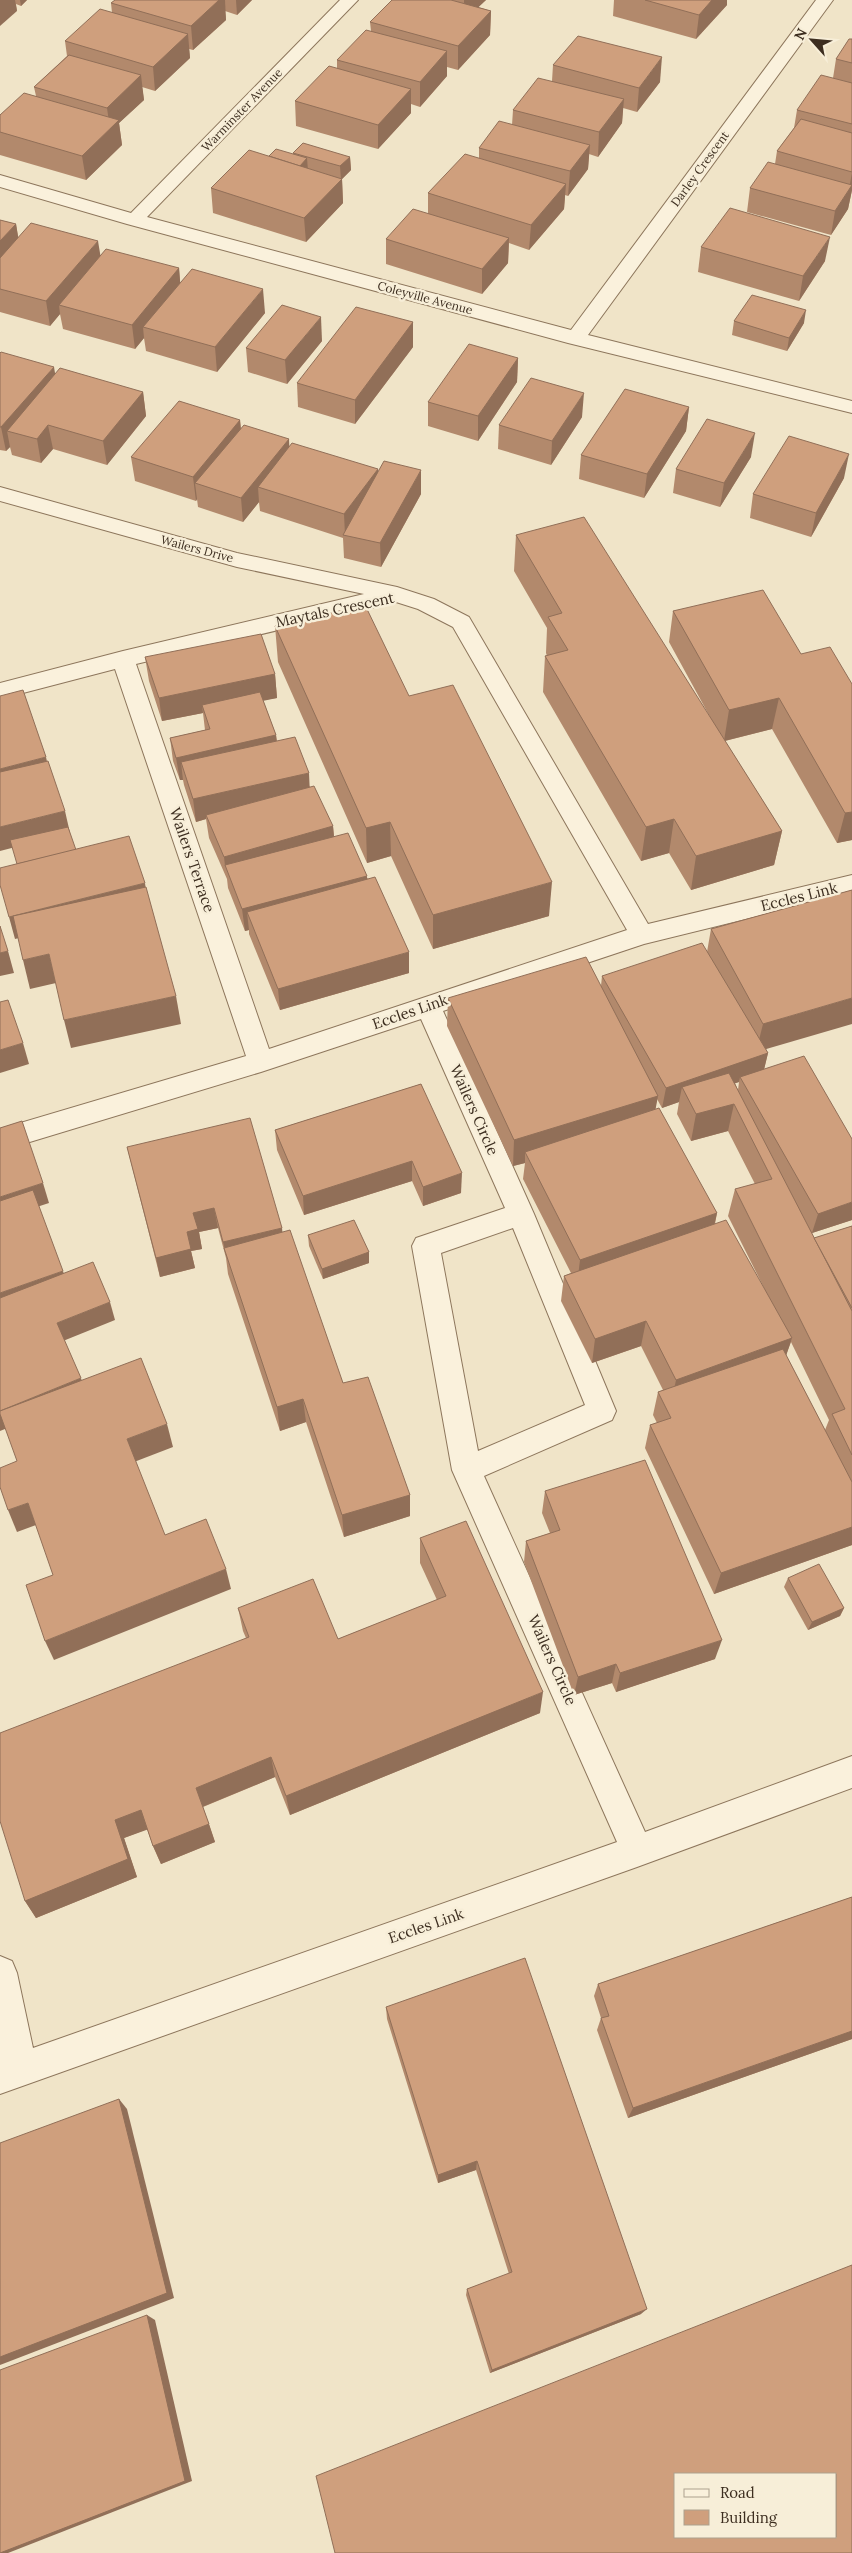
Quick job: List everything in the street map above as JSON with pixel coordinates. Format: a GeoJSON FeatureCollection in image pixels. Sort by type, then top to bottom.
{"type":"FeatureCollection","features":[{"type":"Feature","properties":{"kind":"street","name":"Warminster Avenue"},"geometry":{"type":"LineString","coordinates":[[134,220],[350,0]]}},
{"type":"Feature","properties":{"kind":"street","name":"Darley Crescent"},"geometry":{"type":"LineString","coordinates":[[575,339],[825,0]]}},
{"type":"Feature","properties":{"kind":"street","name":"Coleyville Avenue"},"geometry":{"type":"LineString","coordinates":[[0,181],[134,220],[575,339],[852,407]]}},
{"type":"Feature","properties":{"kind":"street","name":"Wailers Drive"},"geometry":{"type":"LineString","coordinates":[[0,494],[237,560],[397,594]]}},
{"type":"Feature","properties":{"kind":"street","name":"Maytals Crescent"},"geometry":{"type":"LineString","coordinates":[[0,691],[123,658],[397,594],[426,604],[461,622],[642,935]]}},
{"type":"Feature","properties":{"kind":"street","name":"Wailers Terrace"},"geometry":{"type":"LineString","coordinates":[[123,658],[261,1062]]}},
{"type":"Feature","properties":{"kind":"street","name":"Eccles Link"},"geometry":{"type":"LineString","coordinates":[[0,1140],[261,1062],[642,935],[852,884]]}},
{"type":"Feature","properties":{"kind":"street","name":"Wailers Circle"},"geometry":{"type":"LineString","coordinates":[[428,1006],[520,1214],[602,1411],[467,1470]]}},
{"type":"Feature","properties":{"kind":"street","name":"Wailers Circle"},"geometry":{"type":"LineString","coordinates":[[520,1214],[426,1246],[467,1470],[637,1851]]}},
{"type":"Feature","properties":{"kind":"street","name":"Eccles Link"},"geometry":{"type":"LineString","coordinates":[[10,2073],[852,1773]]}},
{"type":"Feature","properties":{"kind":"street"},"geometry":{"type":"LineString","coordinates":[[0,1973],[10,2073]]}},
{"type":"Feature","properties":{"kind":"building"},"geometry":{"type":"Polygon","coordinates":[[[115,0],[219,0],[191,26],[111,3],[115,0]]]}},
{"type":"Feature","properties":{"kind":"building"},"geometry":{"type":"Polygon","coordinates":[[[392,0],[451,0],[491,11],[458,46],[370,22],[392,0]]]}},
{"type":"Feature","properties":{"kind":"building"},"geometry":{"type":"Polygon","coordinates":[[[645,0],[712,0],[699,15],[645,0]]]}},
{"type":"Feature","properties":{"kind":"building"},"geometry":{"type":"Polygon","coordinates":[[[100,9],[188,34],[153,67],[65,41],[100,9]]]}},
{"type":"Feature","properties":{"kind":"building"},"geometry":{"type":"Polygon","coordinates":[[[366,30],[447,51],[420,82],[337,60],[366,30]]]}},
{"type":"Feature","properties":{"kind":"building"},"geometry":{"type":"Polygon","coordinates":[[[578,36],[662,57],[639,88],[553,65],[578,36]]]}},
{"type":"Feature","properties":{"kind":"building"},"geometry":{"type":"Polygon","coordinates":[[[849,39],[852,39],[852,63],[836,59],[849,39]]]}},
{"type":"Feature","properties":{"kind":"building"},"geometry":{"type":"Polygon","coordinates":[[[69,55],[141,75],[107,108],[34,87],[69,55]]]}},
{"type":"Feature","properties":{"kind":"building"},"geometry":{"type":"Polygon","coordinates":[[[329,66],[411,89],[378,125],[295,101],[329,66]]]}},
{"type":"Feature","properties":{"kind":"building"},"geometry":{"type":"Polygon","coordinates":[[[821,75],[852,83],[852,124],[797,110],[821,75]]]}},
{"type":"Feature","properties":{"kind":"building"},"geometry":{"type":"Polygon","coordinates":[[[538,78],[624,99],[599,132],[513,110],[538,78]]]}},
{"type":"Feature","properties":{"kind":"building"},"geometry":{"type":"Polygon","coordinates":[[[24,93],[119,120],[82,156],[0,132],[0,115],[24,93]]]}},
{"type":"Feature","properties":{"kind":"building"},"geometry":{"type":"Polygon","coordinates":[[[801,119],[852,133],[852,172],[777,151],[801,119]]]}},
{"type":"Feature","properties":{"kind":"building"},"geometry":{"type":"Polygon","coordinates":[[[499,121],[590,145],[570,171],[479,148],[499,121]]]}},
{"type":"Feature","properties":{"kind":"building"},"geometry":{"type":"Polygon","coordinates":[[[303,143],[350,157],[340,166],[293,153],[303,143]]]}},
{"type":"Feature","properties":{"kind":"building"},"geometry":{"type":"Polygon","coordinates":[[[276,149],[307,158],[300,166],[269,156],[276,149]]]}},
{"type":"Feature","properties":{"kind":"building"},"geometry":{"type":"Polygon","coordinates":[[[249,150],[342,179],[304,218],[211,188],[249,150]]]}},
{"type":"Feature","properties":{"kind":"building"},"geometry":{"type":"Polygon","coordinates":[[[465,154],[566,184],[531,225],[428,193],[465,154]]]}},
{"type":"Feature","properties":{"kind":"building"},"geometry":{"type":"Polygon","coordinates":[[[768,162],[852,185],[835,211],[750,188],[768,162]]]}},
{"type":"Feature","properties":{"kind":"building"},"geometry":{"type":"Polygon","coordinates":[[[730,208],[830,237],[803,276],[701,247],[730,208]]]}},
{"type":"Feature","properties":{"kind":"building"},"geometry":{"type":"Polygon","coordinates":[[[413,209],[509,238],[482,269],[386,239],[413,209]]]}},
{"type":"Feature","properties":{"kind":"building"},"geometry":{"type":"Polygon","coordinates":[[[0,220],[16,224],[0,241],[0,220]]]}},
{"type":"Feature","properties":{"kind":"building"},"geometry":{"type":"Polygon","coordinates":[[[31,223],[98,241],[46,301],[0,289],[0,258],[31,223]]]}},
{"type":"Feature","properties":{"kind":"building"},"geometry":{"type":"Polygon","coordinates":[[[106,249],[179,268],[132,325],[59,305],[106,249]]]}},
{"type":"Feature","properties":{"kind":"building"},"geometry":{"type":"Polygon","coordinates":[[[192,269],[263,289],[215,347],[143,327],[192,269]]]}},
{"type":"Feature","properties":{"kind":"building"},"geometry":{"type":"Polygon","coordinates":[[[752,295],[806,310],[789,338],[734,321],[752,295]]]}},
{"type":"Feature","properties":{"kind":"building"},"geometry":{"type":"Polygon","coordinates":[[[282,305],[321,317],[285,360],[246,348],[282,305]]]}},
{"type":"Feature","properties":{"kind":"building"},"geometry":{"type":"Polygon","coordinates":[[[356,307],[413,322],[355,400],[297,383],[356,307]]]}},
{"type":"Feature","properties":{"kind":"building"},"geometry":{"type":"Polygon","coordinates":[[[469,344],[518,358],[478,416],[428,402],[469,344]]]}},
{"type":"Feature","properties":{"kind":"building"},"geometry":{"type":"Polygon","coordinates":[[[0,353],[54,367],[0,427],[0,353]]]}},
{"type":"Feature","properties":{"kind":"building"},"geometry":{"type":"Polygon","coordinates":[[[60,368],[143,392],[103,441],[48,425],[37,439],[7,431],[60,368]]]}},
{"type":"Feature","properties":{"kind":"building"},"geometry":{"type":"Polygon","coordinates":[[[531,378],[584,393],[552,441],[499,425],[531,378]]]}},
{"type":"Feature","properties":{"kind":"building"},"geometry":{"type":"Polygon","coordinates":[[[625,389],[689,407],[647,474],[581,455],[625,389]]]}},
{"type":"Feature","properties":{"kind":"building"},"geometry":{"type":"Polygon","coordinates":[[[179,401],[240,420],[193,477],[131,457],[179,401]]]}},
{"type":"Feature","properties":{"kind":"building"},"geometry":{"type":"Polygon","coordinates":[[[707,419],[755,433],[724,483],[676,469],[707,419]]]}},
{"type":"Feature","properties":{"kind":"building"},"geometry":{"type":"Polygon","coordinates":[[[244,425],[289,439],[241,498],[195,483],[244,425]]]}},
{"type":"Feature","properties":{"kind":"building"},"geometry":{"type":"Polygon","coordinates":[[[789,436],[849,454],[816,513],[753,494],[789,436]]]}},
{"type":"Feature","properties":{"kind":"building"},"geometry":{"type":"Polygon","coordinates":[[[292,443],[378,469],[344,514],[258,487],[292,443]]]}},
{"type":"Feature","properties":{"kind":"building"},"geometry":{"type":"Polygon","coordinates":[[[384,461],[421,470],[380,543],[343,535],[384,461]]]}},
{"type":"Feature","properties":{"kind":"building"},"geometry":{"type":"Polygon","coordinates":[[[584,517],[782,831],[696,856],[674,819],[646,827],[545,656],[568,650],[548,617],[562,613],[516,535],[584,517]]]}},
{"type":"Feature","properties":{"kind":"building"},"geometry":{"type":"Polygon","coordinates":[[[763,590],[801,654],[830,647],[852,684],[852,812],[845,813],[779,698],[729,710],[673,611],[763,590]]]}},
{"type":"Feature","properties":{"kind":"building"},"geometry":{"type":"Polygon","coordinates":[[[365,605],[409,696],[453,685],[552,882],[433,915],[390,822],[366,828],[275,626],[365,605]]]}},
{"type":"Feature","properties":{"kind":"building"},"geometry":{"type":"Polygon","coordinates":[[[261,634],[275,674],[159,698],[145,657],[261,634]]]}},
{"type":"Feature","properties":{"kind":"building"},"geometry":{"type":"Polygon","coordinates":[[[23,690],[46,757],[0,769],[0,696],[23,690]]]}},
{"type":"Feature","properties":{"kind":"building"},"geometry":{"type":"Polygon","coordinates":[[[260,692],[276,735],[176,758],[170,738],[210,729],[202,705],[260,692]]]}},
{"type":"Feature","properties":{"kind":"building"},"geometry":{"type":"Polygon","coordinates":[[[295,737],[309,773],[193,799],[181,762],[295,737]]]}},
{"type":"Feature","properties":{"kind":"building"},"geometry":{"type":"Polygon","coordinates":[[[48,761],[65,811],[0,827],[0,772],[48,761]]]}},
{"type":"Feature","properties":{"kind":"building"},"geometry":{"type":"Polygon","coordinates":[[[314,786],[333,826],[224,857],[206,815],[314,786]]]}},
{"type":"Feature","properties":{"kind":"building"},"geometry":{"type":"Polygon","coordinates":[[[68,827],[76,850],[17,864],[10,840],[68,827]]]}},
{"type":"Feature","properties":{"kind":"building"},"geometry":{"type":"Polygon","coordinates":[[[348,833],[367,876],[242,909],[225,865],[348,833]]]}},
{"type":"Feature","properties":{"kind":"building"},"geometry":{"type":"Polygon","coordinates":[[[129,836],[145,883],[9,917],[0,885],[0,868],[129,836]]]}},
{"type":"Feature","properties":{"kind":"building"},"geometry":{"type":"Polygon","coordinates":[[[375,877],[409,952],[278,989],[247,912],[375,877]]]}},
{"type":"Feature","properties":{"kind":"building"},"geometry":{"type":"Polygon","coordinates":[[[146,887],[176,996],[64,1020],[49,954],[23,960],[13,916],[146,887]]]}},
{"type":"Feature","properties":{"kind":"building"},"geometry":{"type":"Polygon","coordinates":[[[852,890],[852,998],[763,1024],[711,929],[852,890]]]}},
{"type":"Feature","properties":{"kind":"building"},"geometry":{"type":"Polygon","coordinates":[[[0,926],[8,951],[0,953],[0,926]]]}},
{"type":"Feature","properties":{"kind":"building"},"geometry":{"type":"Polygon","coordinates":[[[702,943],[768,1053],[666,1088],[602,976],[702,943]]]}},
{"type":"Feature","properties":{"kind":"building"},"geometry":{"type":"Polygon","coordinates":[[[586,957],[658,1096],[514,1140],[448,998],[586,957]]]}},
{"type":"Feature","properties":{"kind":"building"},"geometry":{"type":"Polygon","coordinates":[[[8,1000],[23,1043],[0,1050],[0,1002],[8,1000]]]}},
{"type":"Feature","properties":{"kind":"building"},"geometry":{"type":"Polygon","coordinates":[[[804,1056],[852,1139],[852,1202],[818,1214],[740,1077],[804,1056]]]}},
{"type":"Feature","properties":{"kind":"building"},"geometry":{"type":"Polygon","coordinates":[[[729,1073],[852,1311],[852,1455],[832,1414],[845,1409],[735,1189],[772,1179],[734,1104],[696,1114],[682,1087],[729,1073]]]}},
{"type":"Feature","properties":{"kind":"building"},"geometry":{"type":"Polygon","coordinates":[[[421,1084],[462,1173],[423,1187],[412,1161],[303,1196],[275,1130],[421,1084]]]}},
{"type":"Feature","properties":{"kind":"building"},"geometry":{"type":"Polygon","coordinates":[[[659,1108],[717,1213],[580,1260],[525,1152],[659,1108]]]}},
{"type":"Feature","properties":{"kind":"building"},"geometry":{"type":"Polygon","coordinates":[[[250,1118],[282,1228],[223,1242],[214,1208],[193,1213],[198,1229],[187,1232],[191,1249],[156,1258],[127,1147],[250,1118]]]}},
{"type":"Feature","properties":{"kind":"building"},"geometry":{"type":"Polygon","coordinates":[[[22,1121],[43,1183],[0,1197],[0,1128],[22,1121]]]}},
{"type":"Feature","properties":{"kind":"building"},"geometry":{"type":"Polygon","coordinates":[[[33,1190],[63,1271],[0,1293],[0,1201],[33,1190]]]}},
{"type":"Feature","properties":{"kind":"building"},"geometry":{"type":"Polygon","coordinates":[[[354,1220],[369,1252],[322,1269],[308,1235],[354,1220]]]}},
{"type":"Feature","properties":{"kind":"building"},"geometry":{"type":"Polygon","coordinates":[[[726,1220],[792,1338],[676,1380],[646,1321],[595,1339],[564,1276],[726,1220]]]}},
{"type":"Feature","properties":{"kind":"building"},"geometry":{"type":"Polygon","coordinates":[[[852,1226],[852,1308],[814,1238],[852,1226]]]}},
{"type":"Feature","properties":{"kind":"building"},"geometry":{"type":"Polygon","coordinates":[[[290,1230],[343,1383],[368,1377],[410,1495],[342,1515],[303,1399],[277,1407],[224,1248],[290,1230]]]}},
{"type":"Feature","properties":{"kind":"building"},"geometry":{"type":"Polygon","coordinates":[[[93,1262],[110,1302],[57,1323],[81,1378],[0,1411],[0,1298],[93,1262]]]}},
{"type":"Feature","properties":{"kind":"building"},"geometry":{"type":"Polygon","coordinates":[[[783,1349],[852,1482],[852,1527],[721,1573],[650,1425],[671,1418],[658,1392],[783,1349]]]}},
{"type":"Feature","properties":{"kind":"building"},"geometry":{"type":"Polygon","coordinates":[[[141,1358],[167,1424],[127,1439],[165,1535],[206,1519],[226,1569],[45,1641],[26,1585],[53,1575],[28,1503],[8,1510],[0,1487],[0,1468],[17,1461],[0,1411],[141,1358]]]}},
{"type":"Feature","properties":{"kind":"building"},"geometry":{"type":"Polygon","coordinates":[[[645,1460],[722,1640],[620,1673],[616,1664],[578,1677],[526,1541],[560,1530],[545,1491],[645,1460]]]}},
{"type":"Feature","properties":{"kind":"building"},"geometry":{"type":"Polygon","coordinates":[[[466,1521],[543,1692],[286,1796],[271,1757],[196,1788],[209,1824],[153,1846],[141,1810],[115,1820],[128,1859],[25,1901],[0,1821],[0,1733],[249,1637],[238,1608],[313,1579],[338,1639],[446,1596],[420,1538],[466,1521]]]}},
{"type":"Feature","properties":{"kind":"building"},"geometry":{"type":"Polygon","coordinates":[[[819,1564],[844,1608],[812,1622],[788,1578],[819,1564]]]}},
{"type":"Feature","properties":{"kind":"building"},"geometry":{"type":"Polygon","coordinates":[[[852,1897],[852,2031],[633,2108],[601,2018],[609,2016],[598,1984],[852,1897]]]}},
{"type":"Feature","properties":{"kind":"building"},"geometry":{"type":"Polygon","coordinates":[[[525,1958],[647,2309],[492,2370],[467,2289],[512,2272],[477,2161],[438,2175],[386,2007],[525,1958]]]}},
{"type":"Feature","properties":{"kind":"building"},"geometry":{"type":"Polygon","coordinates":[[[119,2099],[167,2293],[0,2357],[0,2143],[119,2099]]]}},
{"type":"Feature","properties":{"kind":"building"},"geometry":{"type":"Polygon","coordinates":[[[852,2265],[852,2553],[335,2553],[316,2476],[852,2265]]]}},
{"type":"Feature","properties":{"kind":"building"},"geometry":{"type":"Polygon","coordinates":[[[147,2315],[185,2481],[0,2553],[0,2370],[147,2315]]]}}]}
